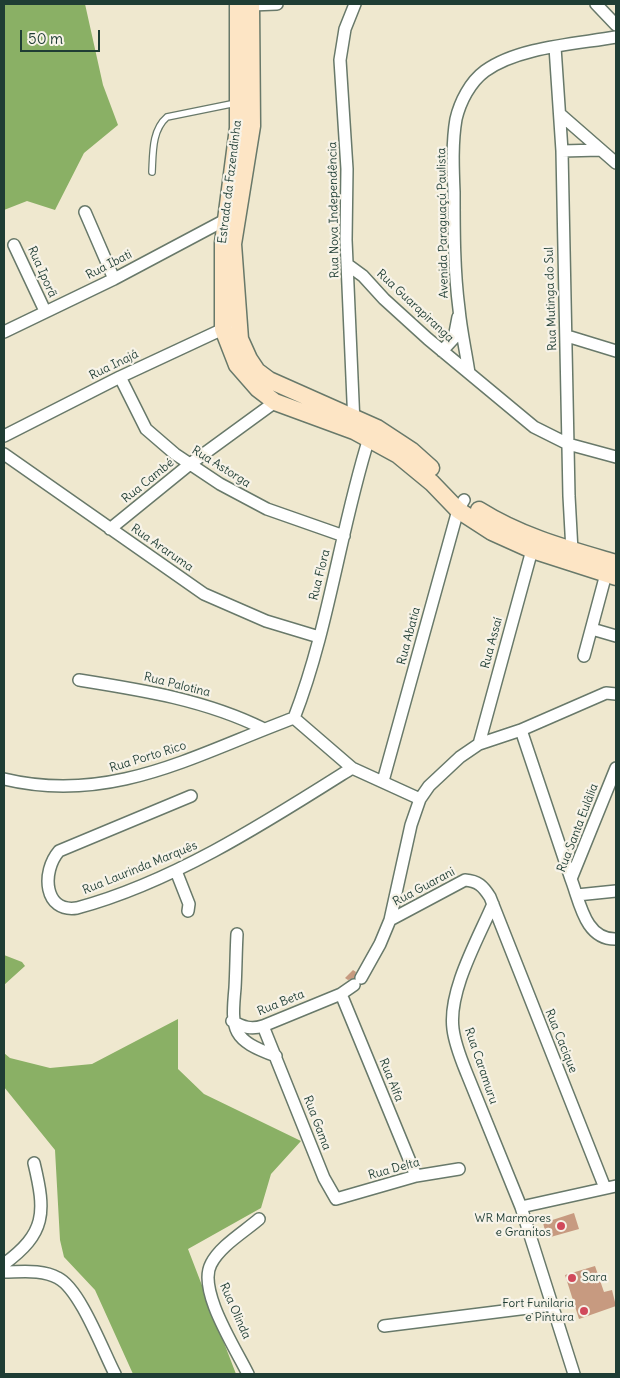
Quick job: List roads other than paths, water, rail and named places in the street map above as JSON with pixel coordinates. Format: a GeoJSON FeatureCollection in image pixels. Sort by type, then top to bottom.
{"type":"FeatureCollection","features":[{"type":"Feature","properties":{"kind":"main road","name":"Estrada da Fazendinha"},"geometry":{"type":"LineString","coordinates":[[247,4],[235,160],[225,220],[231,328],[237,365],[258,389],[276,402],[359,429],[378,428],[412,451],[461,505],[514,530],[572,551],[613,572]]}},
{"type":"Feature","properties":{"kind":"main road","name":"Estrada da Fazendinha"},"geometry":{"type":"LineString","coordinates":[[247,4],[252,126],[234,244],[231,328],[245,352],[263,376],[359,429],[413,466],[492,532],[532,550],[613,572]]}},
{"type":"Feature","properties":{"kind":"street"},"geometry":{"type":"LineString","coordinates":[[247,4],[277,4]]}},
{"type":"Feature","properties":{"kind":"street","name":"Rua Nova Independência"},"geometry":{"type":"LineString","coordinates":[[355,4],[345,29],[340,60],[347,169],[346,240],[359,429]]}},
{"type":"Feature","properties":{"kind":"street"},"geometry":{"type":"LineString","coordinates":[[596,4],[616,25]]}},
{"type":"Feature","properties":{"kind":"street","name":"Avenida Paraguaçú Paulista"},"geometry":{"type":"LineString","coordinates":[[465,370],[459,310],[453,183],[456,120],[462,102],[476,80],[494,66],[520,55],[616,37]]}},
{"type":"Feature","properties":{"kind":"street","name":"Rua Mutinga do Sul"},"geometry":{"type":"LineString","coordinates":[[555,48],[561,115],[572,551]]}},
{"type":"Feature","properties":{"kind":"street"},"geometry":{"type":"LineString","coordinates":[[561,115],[616,162]]}},
{"type":"Feature","properties":{"kind":"street"},"geometry":{"type":"LineString","coordinates":[[562,151],[600,150]]}},
{"type":"Feature","properties":{"kind":"street"},"geometry":{"type":"LineString","coordinates":[[85,212],[114,279]]}},
{"type":"Feature","properties":{"kind":"street","name":"Rua Ibati"},"geometry":{"type":"LineString","coordinates":[[4,332],[114,279],[225,220]]}},
{"type":"Feature","properties":{"kind":"street","name":"Rua Iporã"},"geometry":{"type":"LineString","coordinates":[[14,245],[45,311]]}},
{"type":"Feature","properties":{"kind":"street","name":"Rua Guarapiranga"},"geometry":{"type":"LineString","coordinates":[[348,265],[363,276],[369,284],[465,370]]}},
{"type":"Feature","properties":{"kind":"street"},"geometry":{"type":"LineString","coordinates":[[349,287],[369,284]]}},
{"type":"Feature","properties":{"kind":"street","name":"Avenida Paraguaçú Paulista"},"geometry":{"type":"LineString","coordinates":[[442,351],[454,338],[459,310]]}},
{"type":"Feature","properties":{"kind":"street","name":"Rua Inajá"},"geometry":{"type":"LineString","coordinates":[[4,436],[120,377],[231,328]]}},
{"type":"Feature","properties":{"kind":"street"},"geometry":{"type":"LineString","coordinates":[[567,336],[616,351]]}},
{"type":"Feature","properties":{"kind":"street"},"geometry":{"type":"LineString","coordinates":[[465,370],[534,427],[568,444],[616,457]]}},
{"type":"Feature","properties":{"kind":"street","name":"Rua Astorga"},"geometry":{"type":"LineString","coordinates":[[120,377],[146,429],[157,441],[220,484],[267,509],[344,536]]}},
{"type":"Feature","properties":{"kind":"street","name":"Rua Cambé"},"geometry":{"type":"LineString","coordinates":[[110,529],[190,464],[276,402]]}},
{"type":"Feature","properties":{"kind":"street","name":"Rua Flora"},"geometry":{"type":"LineString","coordinates":[[294,718],[304,691],[319,637],[358,475],[359,429]]}},
{"type":"Feature","properties":{"kind":"street","name":"Rua Araruma"},"geometry":{"type":"LineString","coordinates":[[4,454],[204,594],[266,621],[319,637]]}},
{"type":"Feature","properties":{"kind":"street","name":"Rua Abatia"},"geometry":{"type":"LineString","coordinates":[[383,781],[461,505]]}},
{"type":"Feature","properties":{"kind":"street","name":"Rua Assaí"},"geometry":{"type":"LineString","coordinates":[[479,744],[532,550]]}},
{"type":"Feature","properties":{"kind":"street"},"geometry":{"type":"LineString","coordinates":[[584,656],[613,572]]}},
{"type":"Feature","properties":{"kind":"street"},"geometry":{"type":"LineString","coordinates":[[592,629],[616,636]]}},
{"type":"Feature","properties":{"kind":"street","name":"Rua Palotina"},"geometry":{"type":"LineString","coordinates":[[79,680],[155,693],[196,703],[229,714],[264,729]]}},
{"type":"Feature","properties":{"kind":"street"},"geometry":{"type":"LineString","coordinates":[[390,920],[410,825],[420,799],[436,778],[460,757],[479,744],[521,730],[606,693],[616,694]]}},
{"type":"Feature","properties":{"kind":"street"},"geometry":{"type":"LineString","coordinates":[[294,718],[352,768],[420,799]]}},
{"type":"Feature","properties":{"kind":"street","name":"Rua Porto Rico"},"geometry":{"type":"LineString","coordinates":[[4,779],[48,786],[102,785],[156,771],[294,718]]}},
{"type":"Feature","properties":{"kind":"street"},"geometry":{"type":"LineString","coordinates":[[521,730],[571,879]]}},
{"type":"Feature","properties":{"kind":"street","name":"Rua Laurinda Marquês"},"geometry":{"type":"LineString","coordinates":[[191,796],[59,851],[51,860],[47,880],[52,897],[63,907],[69,909],[90,905],[176,871],[212,853],[352,768]]}},
{"type":"Feature","properties":{"kind":"street","name":"Rua Santa Eulâlia"},"geometry":{"type":"LineString","coordinates":[[616,768],[571,879],[591,928],[597,935],[616,939]]}},
{"type":"Feature","properties":{"kind":"street"},"geometry":{"type":"LineString","coordinates":[[176,871],[189,904],[188,912]]}},
{"type":"Feature","properties":{"kind":"street","name":"Rua Guarani"},"geometry":{"type":"LineString","coordinates":[[341,994],[358,981],[380,944],[390,920],[465,880],[476,881],[484,888],[493,904]]}},
{"type":"Feature","properties":{"kind":"street"},"geometry":{"type":"LineString","coordinates":[[577,895],[616,891]]}},
{"type":"Feature","properties":{"kind":"street","name":"Rua Cacique"},"geometry":{"type":"LineString","coordinates":[[493,904],[611,1187]]}},
{"type":"Feature","properties":{"kind":"street","name":"Rua Caramuru"},"geometry":{"type":"LineString","coordinates":[[493,904],[457,993],[453,1028],[467,1074],[521,1207],[574,1374]]}},
{"type":"Feature","properties":{"kind":"street"},"geometry":{"type":"LineString","coordinates":[[237,934],[232,1021],[238,1034],[246,1042],[276,1056]]}},
{"type":"Feature","properties":{"kind":"street","name":"Rua Beta"},"geometry":{"type":"LineString","coordinates":[[232,1021],[242,1027],[253,1029],[341,994]]}},
{"type":"Feature","properties":{"kind":"street","name":"Rua Alfa"},"geometry":{"type":"LineString","coordinates":[[341,994],[416,1176]]}},
{"type":"Feature","properties":{"kind":"street","name":"Rua Gama"},"geometry":{"type":"LineString","coordinates":[[263,1026],[324,1178],[336,1199]]}},
{"type":"Feature","properties":{"kind":"street"},"geometry":{"type":"LineString","coordinates":[[4,1264],[30,1243],[39,1228],[41,1207],[34,1163]]}},
{"type":"Feature","properties":{"kind":"street","name":"Rua Delta"},"geometry":{"type":"LineString","coordinates":[[336,1199],[416,1176],[459,1169]]}},
{"type":"Feature","properties":{"kind":"street"},"geometry":{"type":"LineString","coordinates":[[521,1207],[611,1187]]}},
{"type":"Feature","properties":{"kind":"street","name":"Rua Olinda"},"geometry":{"type":"LineString","coordinates":[[248,1374],[215,1308],[206,1277],[211,1264],[218,1254],[259,1219]]}},
{"type":"Feature","properties":{"kind":"street"},"geometry":{"type":"LineString","coordinates":[[9,1272],[40,1272],[58,1278],[72,1289],[115,1374]]}},
{"type":"Feature","properties":{"kind":"street"},"geometry":{"type":"LineString","coordinates":[[384,1326],[552,1305]]}},
{"type":"Feature","properties":{"kind":"lane"},"geometry":{"type":"LineString","coordinates":[[152,172],[159,124],[167,117],[239,102]]}},
{"type":"Feature","properties":{"kind":"place","name":"WR Marmores e Granitos"},"geometry":{"type":"Point","coordinates":[561,1226]}},
{"type":"Feature","properties":{"kind":"place","name":"Sara"},"geometry":{"type":"Point","coordinates":[572,1278]}},
{"type":"Feature","properties":{"kind":"place","name":"Fort Funilaria e Pintura"},"geometry":{"type":"Point","coordinates":[584,1311]}}]}
